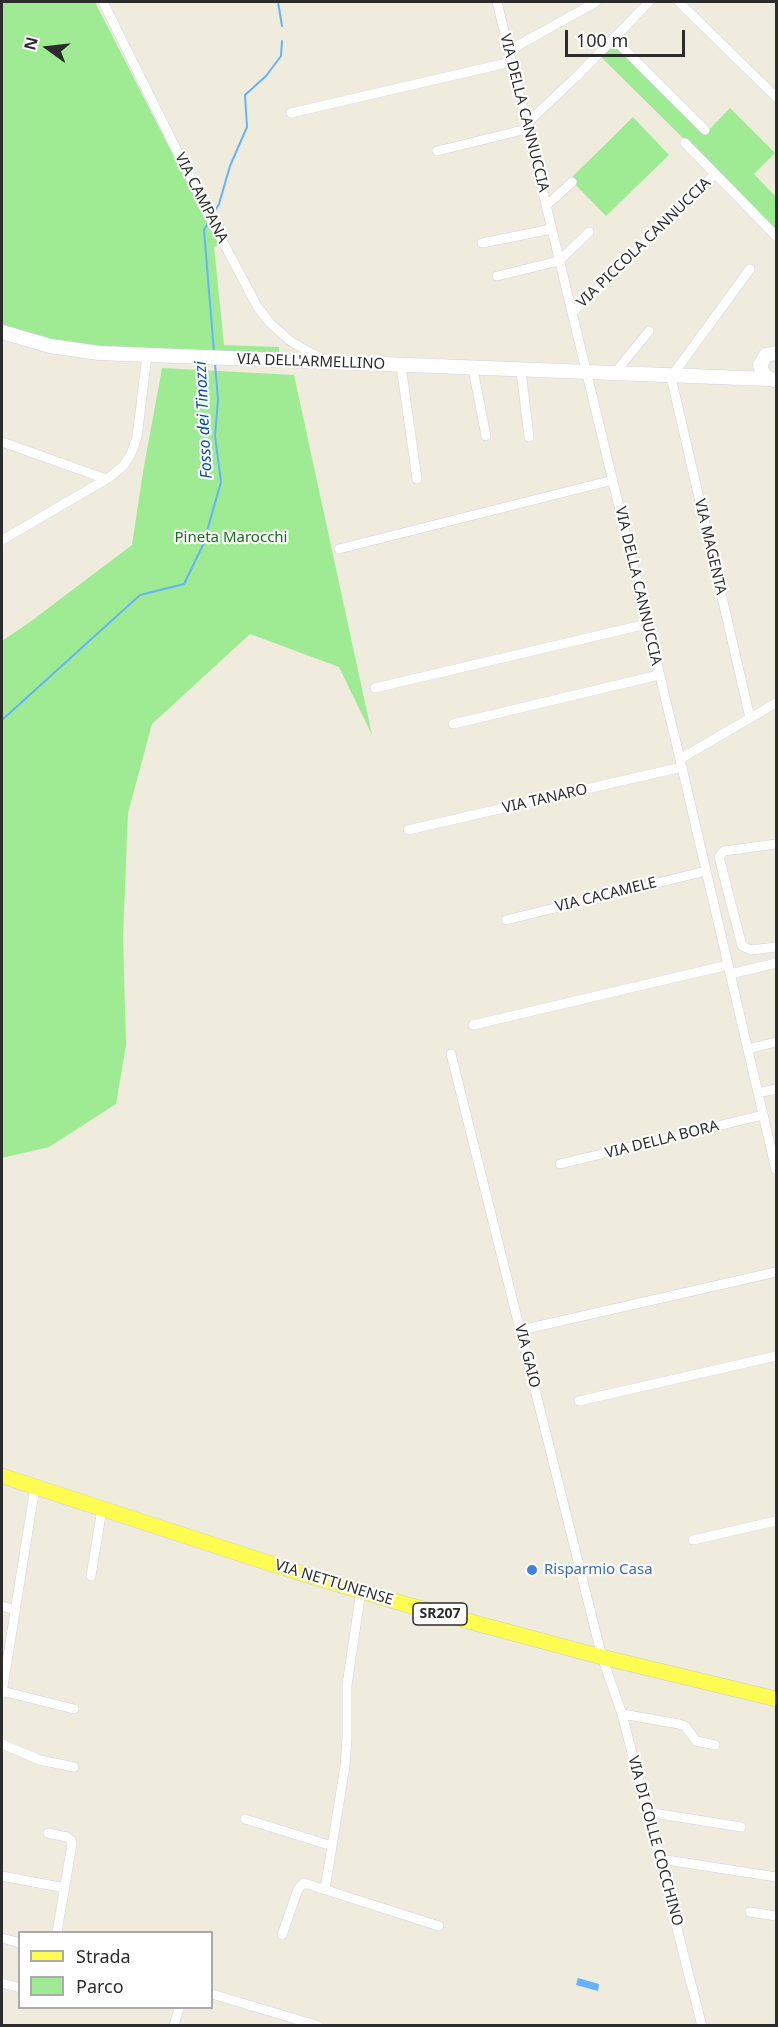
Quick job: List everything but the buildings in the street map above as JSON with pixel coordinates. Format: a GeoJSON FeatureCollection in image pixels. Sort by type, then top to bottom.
{"type":"FeatureCollection","features":[{"type":"Feature","properties":{"kind":"main road","name":"VIA NETTUNENSE"},"geometry":{"type":"LineString","coordinates":[[2,1476],[287,1569],[456,1619],[777,1700]]}},
{"type":"Feature","properties":{"kind":"street","name":"VIA CAMPANA"},"geometry":{"type":"LineString","coordinates":[[104,2],[251,296],[266,318],[296,345],[335,363]]}},
{"type":"Feature","properties":{"kind":"street","name":"VIA DELLA CANNUCCIA"},"geometry":{"type":"LineString","coordinates":[[496,2],[613,480],[777,1170]]}},
{"type":"Feature","properties":{"kind":"street"},"geometry":{"type":"LineString","coordinates":[[508,51],[596,2]]}},
{"type":"Feature","properties":{"kind":"street"},"geometry":{"type":"LineString","coordinates":[[437,151],[527,126],[649,2]]}},
{"type":"Feature","properties":{"kind":"street"},"geometry":{"type":"LineString","coordinates":[[679,2],[777,97]]}},
{"type":"Feature","properties":{"kind":"street"},"geometry":{"type":"LineString","coordinates":[[613,38],[705,130]]}},
{"type":"Feature","properties":{"kind":"street"},"geometry":{"type":"LineString","coordinates":[[291,113],[511,62]]}},
{"type":"Feature","properties":{"kind":"street"},"geometry":{"type":"LineString","coordinates":[[685,143],[777,236]]}},
{"type":"Feature","properties":{"kind":"street","name":"VIA PICCOLA CANNUCCIA"},"geometry":{"type":"LineString","coordinates":[[572,313],[715,174]]}},
{"type":"Feature","properties":{"kind":"street"},"geometry":{"type":"LineString","coordinates":[[546,206],[572,182]]}},
{"type":"Feature","properties":{"kind":"street"},"geometry":{"type":"LineString","coordinates":[[482,243],[552,229]]}},
{"type":"Feature","properties":{"kind":"street"},"geometry":{"type":"LineString","coordinates":[[497,276],[559,261],[589,232]]}},
{"type":"Feature","properties":{"kind":"street"},"geometry":{"type":"LineString","coordinates":[[670,377],[750,269]]}},
{"type":"Feature","properties":{"kind":"street"},"geometry":{"type":"LineString","coordinates":[[614,375],[649,330]]}},
{"type":"Feature","properties":{"kind":"street","name":"VIA DELL'ARMELLINO"},"geometry":{"type":"LineString","coordinates":[[2,332],[42,345],[71,350],[147,355],[774,380]]}},
{"type":"Feature","properties":{"kind":"street"},"geometry":{"type":"LineString","coordinates":[[728,377],[771,352]]}},
{"type":"Feature","properties":{"kind":"street"},"geometry":{"type":"LineString","coordinates":[[771,352],[761,363],[761,370],[764,376],[774,380]]}},
{"type":"Feature","properties":{"kind":"street"},"geometry":{"type":"LineString","coordinates":[[2,540],[122,468],[134,447],[147,355]]}},
{"type":"Feature","properties":{"kind":"street"},"geometry":{"type":"LineString","coordinates":[[401,366],[417,479]]}},
{"type":"Feature","properties":{"kind":"street"},"geometry":{"type":"LineString","coordinates":[[472,369],[486,436]]}},
{"type":"Feature","properties":{"kind":"street"},"geometry":{"type":"LineString","coordinates":[[522,371],[528,437]]}},
{"type":"Feature","properties":{"kind":"street","name":"VIA MAGENTA"},"geometry":{"type":"LineString","coordinates":[[670,377],[750,718]]}},
{"type":"Feature","properties":{"kind":"street"},"geometry":{"type":"LineString","coordinates":[[2,442],[106,479]]}},
{"type":"Feature","properties":{"kind":"street"},"geometry":{"type":"LineString","coordinates":[[339,549],[613,480]]}},
{"type":"Feature","properties":{"kind":"street"},"geometry":{"type":"LineString","coordinates":[[375,688],[647,624]]}},
{"type":"Feature","properties":{"kind":"street"},"geometry":{"type":"LineString","coordinates":[[453,724],[659,675]]}},
{"type":"Feature","properties":{"kind":"street"},"geometry":{"type":"LineString","coordinates":[[681,763],[777,703]]}},
{"type":"Feature","properties":{"kind":"street","name":"VIA TANARO"},"geometry":{"type":"LineString","coordinates":[[408,830],[681,763]]}},
{"type":"Feature","properties":{"kind":"street"},"geometry":{"type":"LineString","coordinates":[[777,844],[724,851],[719,855],[719,859],[742,946],[751,950],[777,946]]}},
{"type":"Feature","properties":{"kind":"street","name":"VIA CACAMELE"},"geometry":{"type":"LineString","coordinates":[[506,920],[706,871]]}},
{"type":"Feature","properties":{"kind":"street"},"geometry":{"type":"LineString","coordinates":[[473,1025],[729,969],[777,963]]}},
{"type":"Feature","properties":{"kind":"street"},"geometry":{"type":"LineString","coordinates":[[748,1049],[777,1041]]}},
{"type":"Feature","properties":{"kind":"street","name":"VIA GAIO"},"geometry":{"type":"LineString","coordinates":[[451,1054],[602,1657]]}},
{"type":"Feature","properties":{"kind":"street"},"geometry":{"type":"LineString","coordinates":[[758,1093],[777,1089]]}},
{"type":"Feature","properties":{"kind":"street","name":"VIA DELLA BORA"},"geometry":{"type":"LineString","coordinates":[[560,1164],[763,1115]]}},
{"type":"Feature","properties":{"kind":"street"},"geometry":{"type":"LineString","coordinates":[[521,1330],[777,1272]]}},
{"type":"Feature","properties":{"kind":"street"},"geometry":{"type":"LineString","coordinates":[[579,1401],[777,1356]]}},
{"type":"Feature","properties":{"kind":"street"},"geometry":{"type":"LineString","coordinates":[[35,1487],[15,1610],[6,1635],[2,1692],[74,1710]]}},
{"type":"Feature","properties":{"kind":"street"},"geometry":{"type":"LineString","coordinates":[[91,1576],[102,1509]]}},
{"type":"Feature","properties":{"kind":"street"},"geometry":{"type":"LineString","coordinates":[[693,1540],[777,1521]]}},
{"type":"Feature","properties":{"kind":"street"},"geometry":{"type":"LineString","coordinates":[[325,1889],[346,1762],[347,1685],[361,1591]]}},
{"type":"Feature","properties":{"kind":"street"},"geometry":{"type":"LineString","coordinates":[[2,1606],[15,1610]]}},
{"type":"Feature","properties":{"kind":"street","name":"VIA DI COLLE COCCHINO"},"geometry":{"type":"LineString","coordinates":[[602,1657],[622,1714],[702,2025]]}},
{"type":"Feature","properties":{"kind":"street"},"geometry":{"type":"LineString","coordinates":[[622,1714],[682,1725],[696,1741],[715,1745]]}},
{"type":"Feature","properties":{"kind":"street"},"geometry":{"type":"LineString","coordinates":[[2,1744],[40,1760],[74,1767]]}},
{"type":"Feature","properties":{"kind":"street"},"geometry":{"type":"LineString","coordinates":[[647,1812],[741,1827]]}},
{"type":"Feature","properties":{"kind":"street"},"geometry":{"type":"LineString","coordinates":[[245,1819],[332,1846]]}},
{"type":"Feature","properties":{"kind":"street"},"geometry":{"type":"LineString","coordinates":[[48,1833],[67,1837],[72,1842],[57,1931]]}},
{"type":"Feature","properties":{"kind":"street"},"geometry":{"type":"LineString","coordinates":[[660,1859],[777,1877]]}},
{"type":"Feature","properties":{"kind":"street"},"geometry":{"type":"LineString","coordinates":[[2,1876],[64,1888]]}},
{"type":"Feature","properties":{"kind":"street"},"geometry":{"type":"LineString","coordinates":[[282,1935],[300,1886],[307,1884],[439,1926]]}},
{"type":"Feature","properties":{"kind":"street"},"geometry":{"type":"LineString","coordinates":[[750,1911],[777,1916]]}},
{"type":"Feature","properties":{"kind":"street"},"geometry":{"type":"LineString","coordinates":[[2,1938],[18,1942]]}},
{"type":"Feature","properties":{"kind":"street"},"geometry":{"type":"LineString","coordinates":[[2,1983],[18,1987]]}},
{"type":"Feature","properties":{"kind":"street"},"geometry":{"type":"LineString","coordinates":[[213,1994],[319,2025]]}},
{"type":"Feature","properties":{"kind":"street"},"geometry":{"type":"LineString","coordinates":[[174,2025],[178,2009]]}},
{"type":"Feature","properties":{"kind":"green space"},"geometry":{"type":"Polygon","coordinates":[[[2,2],[95,2],[219,245],[214,247],[224,345],[279,347],[279,353],[68,347],[2,331],[2,2]]]}},
{"type":"Feature","properties":{"kind":"green space"},"geometry":{"type":"Polygon","coordinates":[[[612,43],[705,134],[730,108],[775,153],[754,174],[776,197],[776,230],[599,55],[612,43]]]}},
{"type":"Feature","properties":{"kind":"green space"},"geometry":{"type":"Polygon","coordinates":[[[633,117],[669,155],[606,216],[570,179],[633,117]]]}},
{"type":"Feature","properties":{"kind":"green space","name":"Pineta Marocchi"},"geometry":{"type":"Polygon","coordinates":[[[162,368],[294,375],[372,735],[339,667],[250,634],[152,724],[128,813],[123,937],[126,1045],[116,1104],[49,1147],[2,1158],[2,641],[132,545],[162,368]]]}},
{"type":"Feature","properties":{"kind":"water"},"geometry":{"type":"Polygon","coordinates":[[[578,1978],[599,1984],[598,1991],[576,1985],[578,1978]]]}},
{"type":"Feature","properties":{"kind":"waterway","name":"Fosso dei Tinozzi"},"geometry":{"type":"LineString","coordinates":[[278,2],[282,26]]}},
{"type":"Feature","properties":{"kind":"waterway","name":"Fosso dei Tinozzi"},"geometry":{"type":"LineString","coordinates":[[213,214],[219,204],[230,166],[247,127],[245,95],[266,76],[281,56],[282,41]]}},
{"type":"Feature","properties":{"kind":"waterway","name":"Fosso dei Tinozzi"},"geometry":{"type":"LineString","coordinates":[[209,221],[204,230],[214,352]]}},
{"type":"Feature","properties":{"kind":"waterway","name":"Fosso dei Tinozzi"},"geometry":{"type":"LineString","coordinates":[[2,720],[140,595],[184,584],[203,545],[221,482],[215,436],[218,399],[215,364]]}},
{"type":"Feature","properties":{"kind":"place","name":"Risparmio Casa"},"geometry":{"type":"Point","coordinates":[532,1570]}}]}
